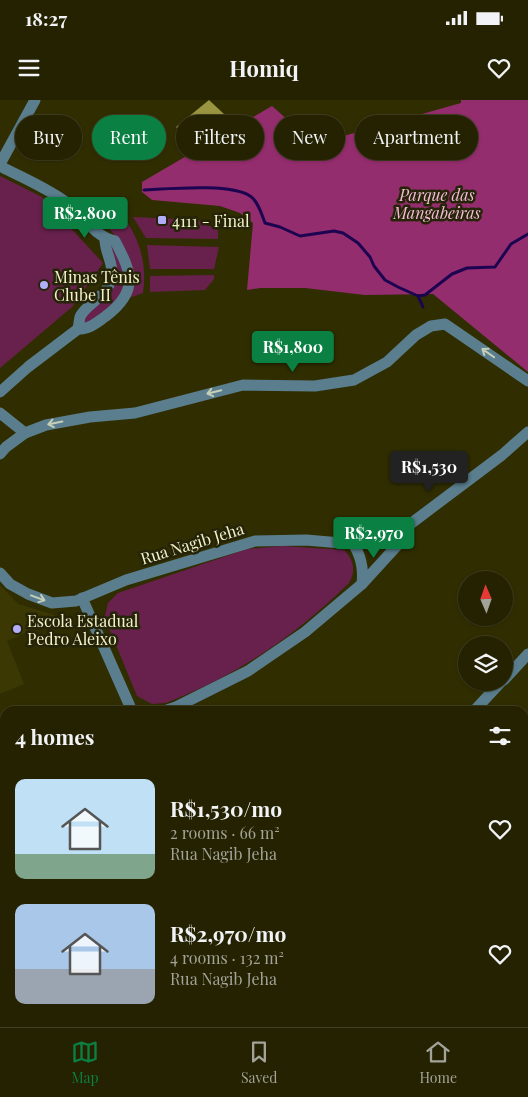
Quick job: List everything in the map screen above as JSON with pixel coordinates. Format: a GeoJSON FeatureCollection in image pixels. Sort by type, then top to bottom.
{"type":"FeatureCollection","features":[{"type":"Feature","properties":{"kind":"street"},"geometry":{"type":"LineString","coordinates":[[0,392],[28,367],[78,329],[88,329],[114,309],[124,298],[130,278],[127,264],[115,241],[106,239],[64,201],[44,188],[0,165],[36,100]]}},
{"type":"Feature","properties":{"kind":"street"},"geometry":{"type":"LineString","coordinates":[[78,329],[80,316],[106,292],[109,284],[112,269],[109,254],[105,247],[106,239]]}},
{"type":"Feature","properties":{"kind":"street"},"geometry":{"type":"LineString","coordinates":[[2,447],[46,425],[90,416],[135,413],[243,385],[314,386],[354,380],[387,362],[416,335],[430,326],[445,324],[528,381]]}},
{"type":"Feature","properties":{"kind":"street"},"geometry":{"type":"LineString","coordinates":[[0,414],[25,434]]}},
{"type":"Feature","properties":{"kind":"street","name":"Rua Nagib Jeha"},"geometry":{"type":"LineString","coordinates":[[0,573],[10,584],[28,594],[52,603],[76,601],[126,580],[255,541],[352,542],[405,528],[502,455],[528,432]]}},
{"type":"Feature","properties":{"kind":"street","name":"Rua Nagib Jeha"},"geometry":{"type":"LineString","coordinates":[[174,706],[248,671],[305,632],[362,584],[404,538],[405,528]]}},
{"type":"Feature","properties":{"kind":"street"},"geometry":{"type":"LineString","coordinates":[[352,542],[362,563],[362,584]]}},
{"type":"Feature","properties":{"kind":"street"},"geometry":{"type":"LineString","coordinates":[[82,598],[130,706]]}},
{"type":"Feature","properties":{"kind":"street"},"geometry":{"type":"LineString","coordinates":[[513,670],[528,654]]}},
{"type":"Feature","properties":{"kind":"street"},"geometry":{"type":"LineString","coordinates":[[479,706],[493,691]]}},
{"type":"Feature","properties":{"kind":"shaded area","name":"Minas Tênis Clube II"},"geometry":{"type":"Polygon","coordinates":[[[0,176],[42,197],[103,263],[72,307],[0,368],[0,176]]]}},
{"type":"Feature","properties":{"kind":"shaded area"},"geometry":{"type":"Polygon","coordinates":[[[113,216],[125,219],[135,236],[142,254],[144,273],[143,293],[129,298],[117,238],[103,221],[113,216]]]}},
{"type":"Feature","properties":{"kind":"shaded area"},"geometry":{"type":"Polygon","coordinates":[[[133,217],[197,220],[218,230],[218,239],[146,238],[133,217]]]}},
{"type":"Feature","properties":{"kind":"shaded area"},"geometry":{"type":"Polygon","coordinates":[[[112,244],[122,260],[126,284],[112,307],[82,326],[83,317],[108,293],[109,246],[112,244]]]}},
{"type":"Feature","properties":{"kind":"shaded area"},"geometry":{"type":"Polygon","coordinates":[[[147,245],[219,247],[214,269],[150,269],[147,245]]]}},
{"type":"Feature","properties":{"kind":"shaded area"},"geometry":{"type":"Polygon","coordinates":[[[214,275],[214,279],[205,290],[150,292],[150,276],[214,275]]]}},
{"type":"Feature","properties":{"kind":"shaded area"},"geometry":{"type":"Polygon","coordinates":[[[283,546],[344,550],[353,566],[353,574],[349,583],[286,637],[264,653],[217,680],[166,703],[152,704],[137,696],[107,623],[105,616],[108,603],[118,593],[247,549],[283,546]]]}},
{"type":"Feature","properties":{"kind":"shaded area","name":"Escola Estadual Pedro Aleixo"},"geometry":{"type":"Polygon","coordinates":[[[0,585],[18,604],[61,617],[7,641],[24,684],[0,694],[0,585]]]}},
{"type":"Feature","properties":{"kind":"green space","name":"Parque das Mangabeiras"},"geometry":{"type":"Polygon","coordinates":[[[461,100],[528,100],[528,372],[433,294],[365,295],[305,288],[260,288],[247,290],[253,223],[240,213],[220,206],[152,200],[142,192],[142,182],[180,160],[264,160],[264,115],[257,115],[272,106],[282,115],[274,115],[274,160],[345,160],[345,136],[355,133],[355,160],[478,160],[478,115],[418,115],[461,103],[461,100]]]}},
{"type":"Feature","properties":{"kind":"building"},"geometry":{"type":"Polygon","coordinates":[[[209,100],[225,115],[191,115],[209,100]]]}},
{"type":"Feature","properties":{"kind":"waterway"},"geometry":{"type":"LineString","coordinates":[[144,190],[214,188],[241,192],[250,196],[255,201],[265,223],[300,236],[334,231],[343,233],[358,243],[385,280],[418,296],[425,295],[452,274],[467,268],[495,267],[511,244],[528,234]]}},
{"type":"Feature","properties":{"kind":"waterway"},"geometry":{"type":"LineString","coordinates":[[418,296],[423,307]]}},
{"type":"Feature","properties":{"kind":"place","name":"4111 - Final"},"geometry":{"type":"Point","coordinates":[162,220]}},
{"type":"Feature","properties":{"kind":"place","name":"Minas Tênis Clube II"},"geometry":{"type":"Point","coordinates":[44,285]}},
{"type":"Feature","properties":{"kind":"place","name":"Escola Estadual Pedro Aleixo"},"geometry":{"type":"Point","coordinates":[17,629]}}]}
